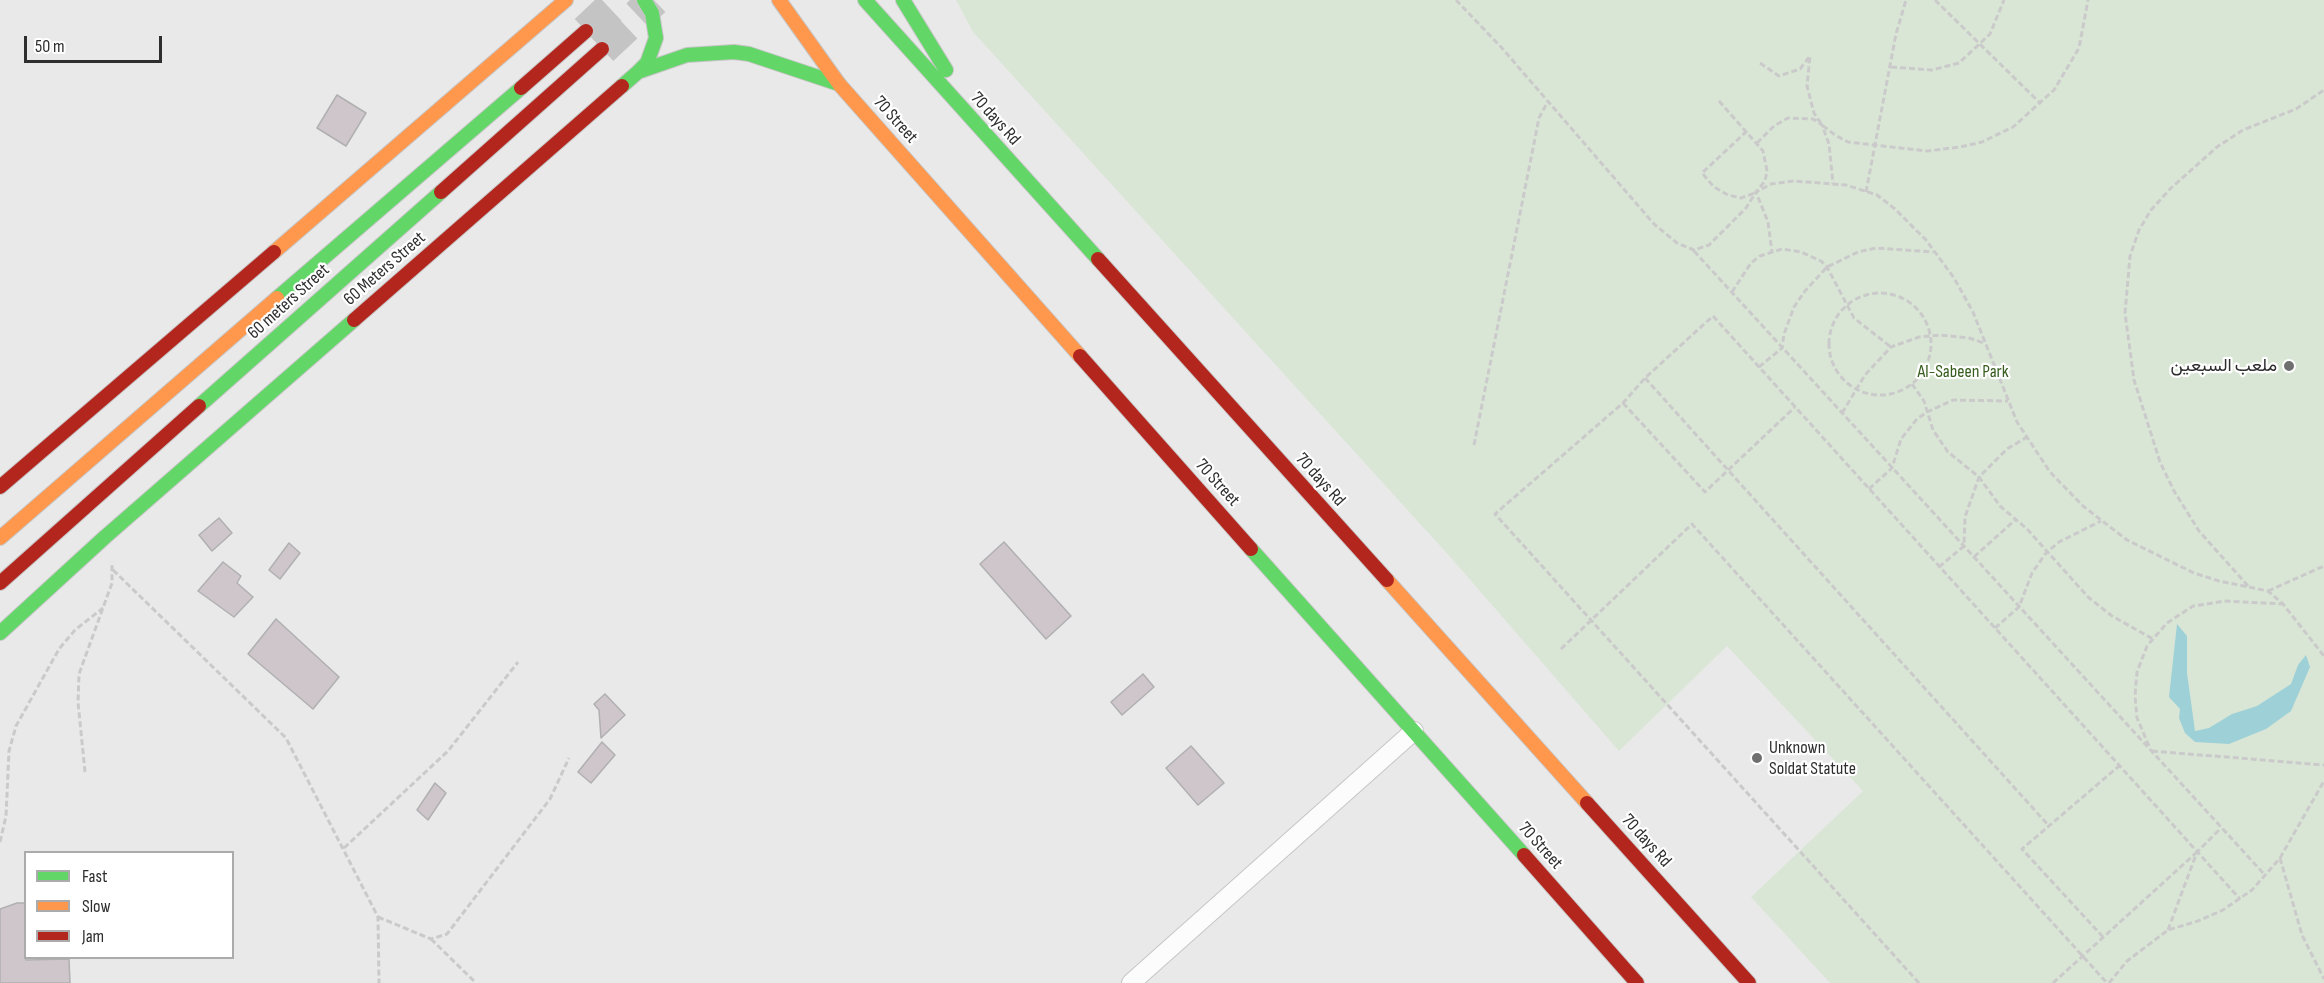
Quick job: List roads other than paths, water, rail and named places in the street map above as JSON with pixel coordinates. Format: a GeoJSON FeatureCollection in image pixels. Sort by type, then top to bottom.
{"type":"FeatureCollection","features":[{"type":"Feature","properties":{"kind":"main road"},"geometry":{"type":"LineString","coordinates":[[0,487],[566,0]]}},
{"type":"Feature","properties":{"kind":"main road"},"geometry":{"type":"LineString","coordinates":[[639,72],[647,63],[656,38],[652,13],[644,0]]}},
{"type":"Feature","properties":{"kind":"main road","name":"70 Street"},"geometry":{"type":"LineString","coordinates":[[779,0],[839,84],[1638,983]]}},
{"type":"Feature","properties":{"kind":"main road","name":"70 days Rd"},"geometry":{"type":"LineString","coordinates":[[865,0],[1749,983]]}},
{"type":"Feature","properties":{"kind":"main road"},"geometry":{"type":"LineString","coordinates":[[903,0],[985,134]]}},
{"type":"Feature","properties":{"kind":"main road","name":"60 meters Street"},"geometry":{"type":"LineString","coordinates":[[0,538],[586,31]]}},
{"type":"Feature","properties":{"kind":"main road","name":"60 meters Street"},"geometry":{"type":"LineString","coordinates":[[0,583],[602,49]]}},
{"type":"Feature","properties":{"kind":"main road","name":"60 Meters Street"},"geometry":{"type":"LineString","coordinates":[[0,633],[105,537],[639,72],[687,55],[734,52],[749,54],[839,84]]}},
{"type":"Feature","properties":{"kind":"street"},"geometry":{"type":"LineString","coordinates":[[1131,983],[1414,731]]}},
{"type":"Feature","properties":{"kind":"water"},"geometry":{"type":"Polygon","coordinates":[[[2177,624],[2187,636],[2187,673],[2195,731],[2209,728],[2232,714],[2257,706],[2291,684],[2298,665],[2306,655],[2310,667],[2291,711],[2266,729],[2229,744],[2195,742],[2185,733],[2179,718],[2180,709],[2169,697],[2177,624]]]}},
{"type":"Feature","properties":{"kind":"tunnel"},"geometry":{"type":"LineString","coordinates":[[586,31],[619,0]]}},
{"type":"Feature","properties":{"kind":"tunnel"},"geometry":{"type":"LineString","coordinates":[[602,49],[654,0]]}},
{"type":"Feature","properties":{"kind":"place","name":"ملعب السبعين"},"geometry":{"type":"Point","coordinates":[2289,366]}},
{"type":"Feature","properties":{"kind":"place","name":"Unknown Soldat Statute"},"geometry":{"type":"Point","coordinates":[1757,758]}},
{"type":"Feature","properties":{"kind":"park label","name":"Al-Sabeen Park"},"geometry":{"type":"Point","coordinates":[1963,372]}}]}
